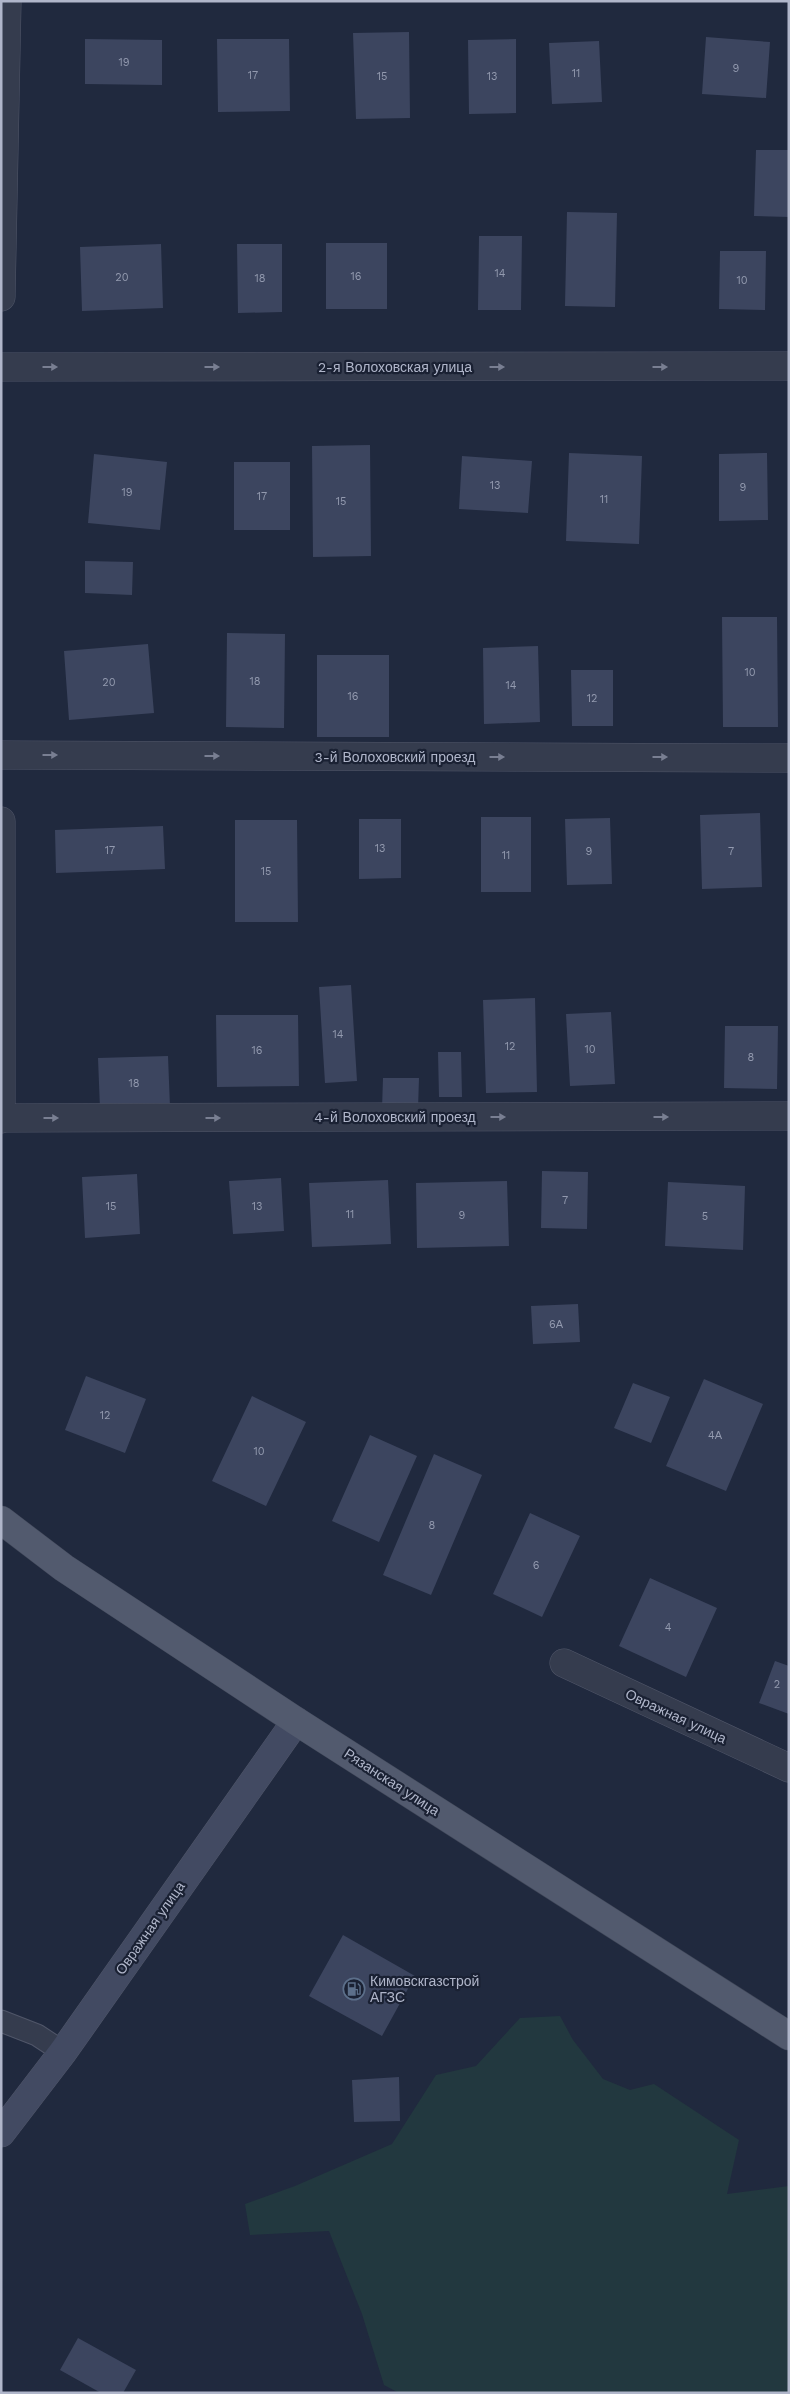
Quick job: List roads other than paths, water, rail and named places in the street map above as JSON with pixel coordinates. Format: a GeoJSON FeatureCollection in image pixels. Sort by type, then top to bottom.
{"type":"FeatureCollection","features":[{"type":"Feature","properties":{"kind":"main road","name":"Рязанская улица"},"geometry":{"type":"LineString","coordinates":[[1,1520],[64,1568],[296,1721],[789,2036]]}},
{"type":"Feature","properties":{"kind":"street"},"geometry":{"type":"LineString","coordinates":[[1,297],[6,1]]}},
{"type":"Feature","properties":{"kind":"street","name":"2-я Волоховская улица"},"geometry":{"type":"LineString","coordinates":[[1,367],[789,366]]}},
{"type":"Feature","properties":{"kind":"street","name":"3-й Волоховский проезд"},"geometry":{"type":"LineString","coordinates":[[1,755],[789,758]]}},
{"type":"Feature","properties":{"kind":"street"},"geometry":{"type":"LineString","coordinates":[[1,821],[2,1119]]}},
{"type":"Feature","properties":{"kind":"street","name":"4-й Волоховский проезд"},"geometry":{"type":"LineString","coordinates":[[2,1119],[789,1116]]}},
{"type":"Feature","properties":{"kind":"street","name":"Овражная улица"},"geometry":{"type":"LineString","coordinates":[[564,1663],[789,1768]]}},
{"type":"Feature","properties":{"kind":"street","name":"Овражная улица"},"geometry":{"type":"LineString","coordinates":[[1,2133],[63,2052],[296,1721]]}},
{"type":"Feature","properties":{"kind":"lane"},"geometry":{"type":"LineString","coordinates":[[1,2021],[36,2035],[63,2052]]}},
{"type":"Feature","properties":{"kind":"place","name":"Кимовскгазстрой АГЗС"},"geometry":{"type":"Point","coordinates":[354,1989]}}]}
